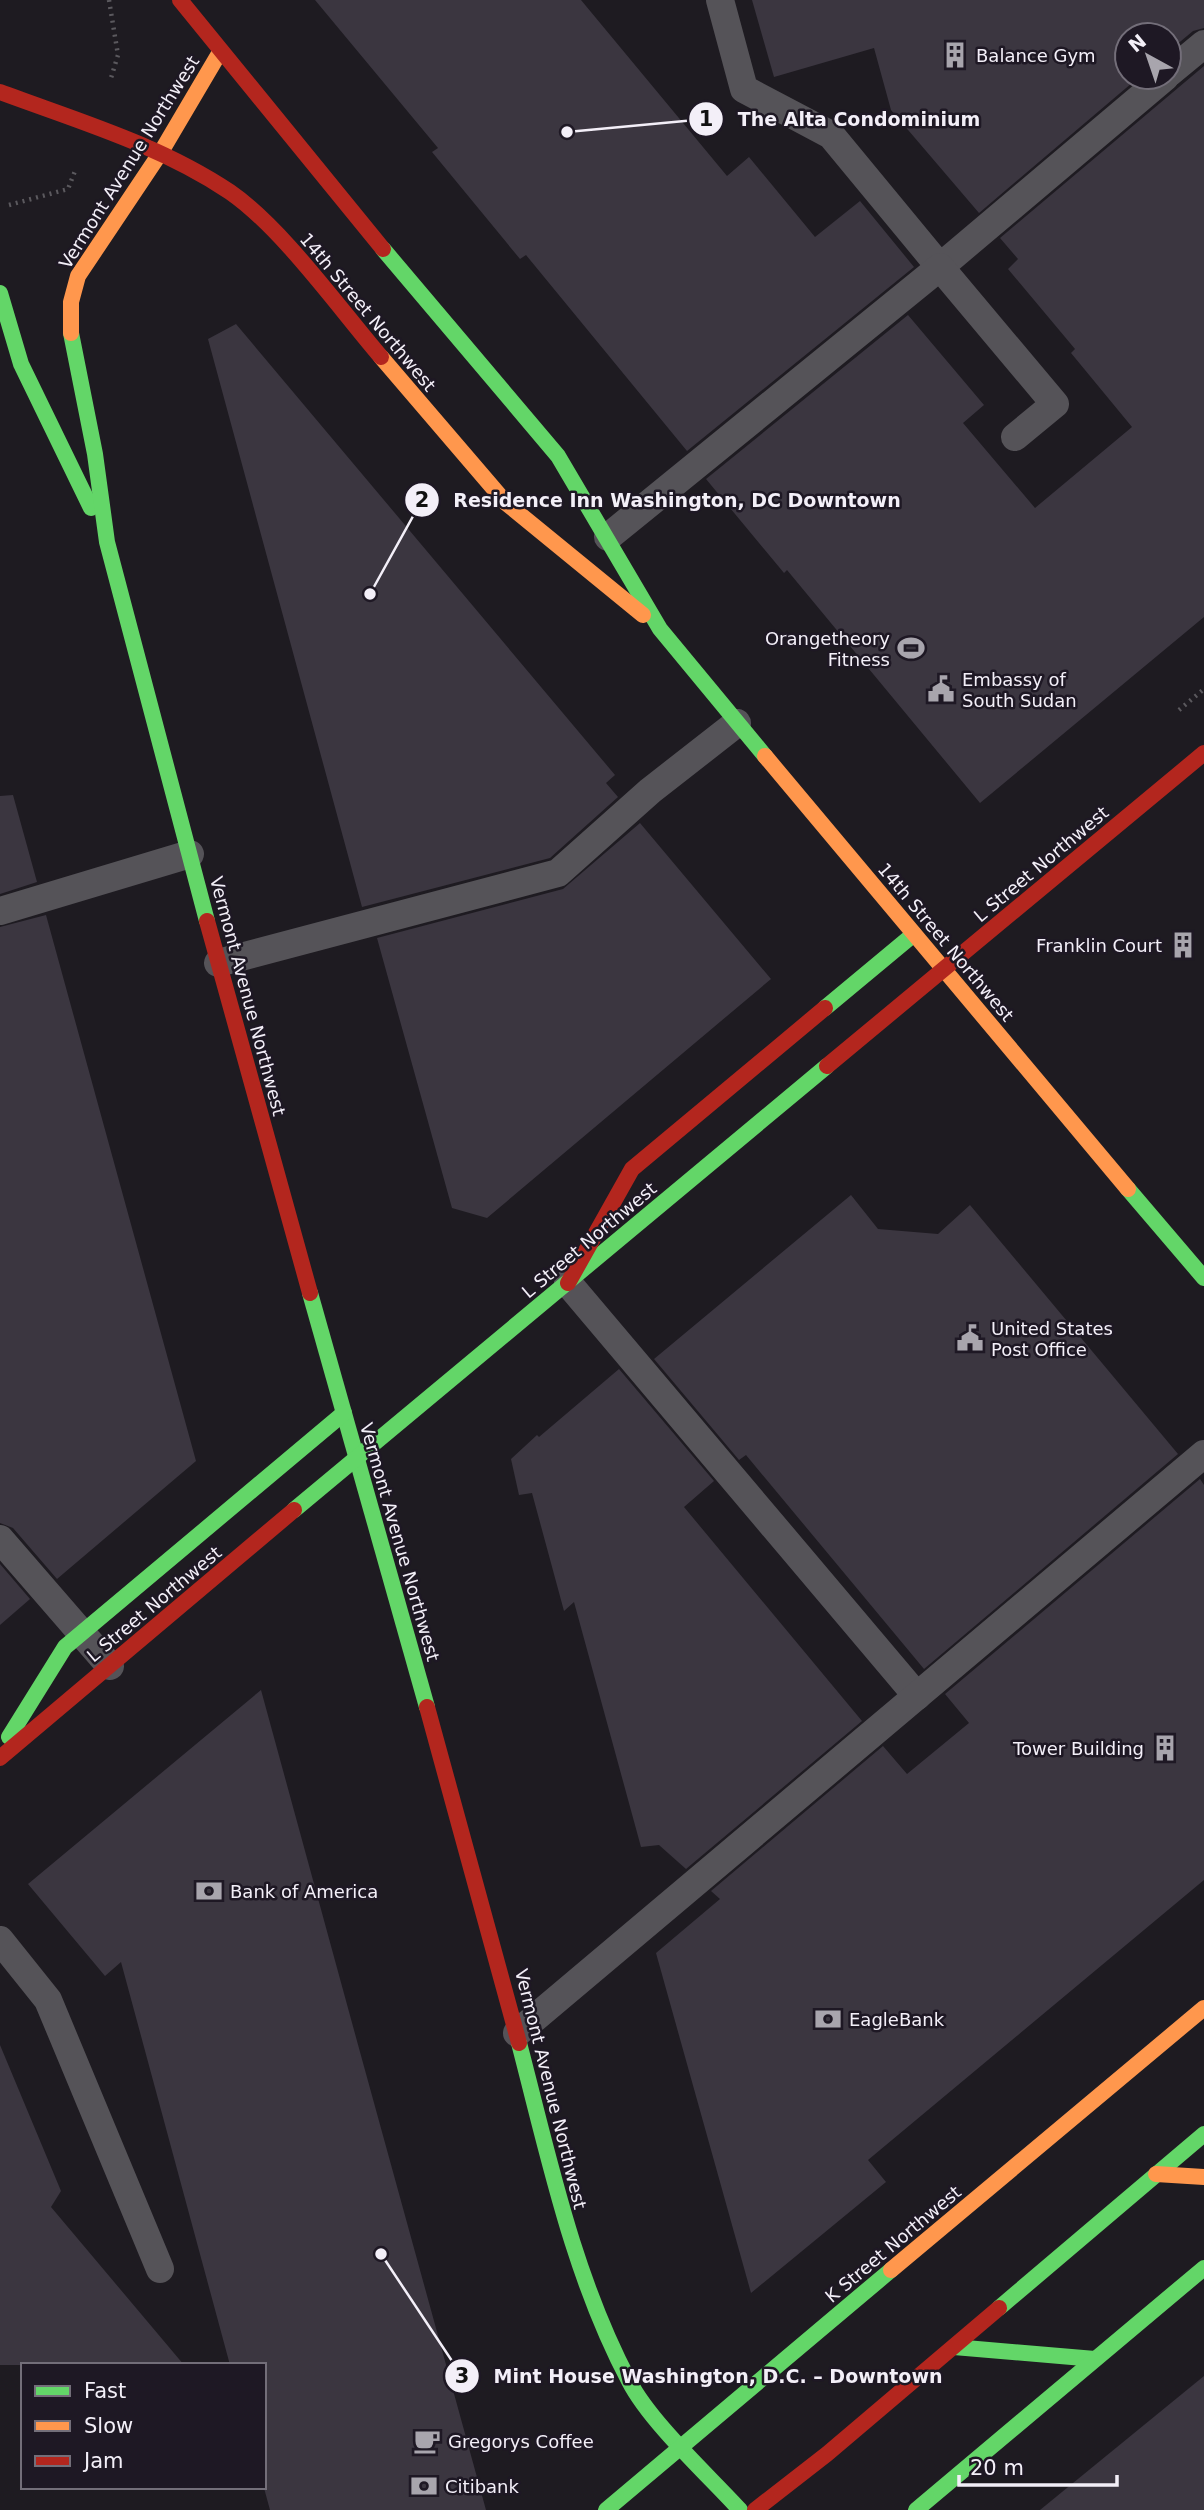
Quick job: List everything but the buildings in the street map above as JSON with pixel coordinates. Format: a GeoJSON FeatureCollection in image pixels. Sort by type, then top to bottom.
{"type":"FeatureCollection","features":[{"type":"Feature","properties":{"kind":"main road","name":"14th Street Northwest"},"geometry":{"type":"LineString","coordinates":[[180,0],[220,52],[558,456],[660,629],[1204,1278]]}},
{"type":"Feature","properties":{"kind":"main road","name":"Vermont Avenue Northwest"},"geometry":{"type":"LineString","coordinates":[[220,52],[161,152],[78,276],[71,302],[70,331],[95,454],[107,542],[218,963],[517,2033],[570,2242],[629,2382],[645,2406],[740,2510]]}},
{"type":"Feature","properties":{"kind":"main road","name":"14th Street Northwest"},"geometry":{"type":"LineString","coordinates":[[0,92],[161,152],[206,177],[254,213],[506,503],[660,629]]}},
{"type":"Feature","properties":{"kind":"main road","name":"Vermont Avenue Northwest"},"geometry":{"type":"LineString","coordinates":[[0,293],[22,364],[107,542]]}},
{"type":"Feature","properties":{"kind":"main road","name":"L Street Northwest"},"geometry":{"type":"LineString","coordinates":[[0,1758],[1204,753]]}},
{"type":"Feature","properties":{"kind":"main road"},"geometry":{"type":"LineString","coordinates":[[568,1283],[632,1169],[914,934]]}},
{"type":"Feature","properties":{"kind":"main road"},"geometry":{"type":"LineString","coordinates":[[0,1753],[65,1647],[344,1413]]}},
{"type":"Feature","properties":{"kind":"main road","name":"K Street Northwest"},"geometry":{"type":"LineString","coordinates":[[606,2510],[1204,2008]]}},
{"type":"Feature","properties":{"kind":"main road"},"geometry":{"type":"LineString","coordinates":[[755,2510],[954,2347],[1204,2134]]}},
{"type":"Feature","properties":{"kind":"main road"},"geometry":{"type":"LineString","coordinates":[[1156,2174],[1204,2177]]}},
{"type":"Feature","properties":{"kind":"main road"},"geometry":{"type":"LineString","coordinates":[[916,2510],[1204,2267]]}},
{"type":"Feature","properties":{"kind":"main road"},"geometry":{"type":"LineString","coordinates":[[954,2347],[1095,2359]]}},
{"type":"Feature","properties":{"kind":"lane"},"geometry":{"type":"LineString","coordinates":[[720,0],[744,89],[831,135],[1055,404],[1015,437]]}},
{"type":"Feature","properties":{"kind":"lane"},"geometry":{"type":"LineString","coordinates":[[1183,61],[1204,44]]}},
{"type":"Feature","properties":{"kind":"lane"},"geometry":{"type":"LineString","coordinates":[[608,537],[940,267],[1148,91]]}},
{"type":"Feature","properties":{"kind":"lane"},"geometry":{"type":"LineString","coordinates":[[218,963],[558,873],[650,791],[737,723]]}},
{"type":"Feature","properties":{"kind":"lane"},"geometry":{"type":"LineString","coordinates":[[0,911],[190,854]]}},
{"type":"Feature","properties":{"kind":"lane"},"geometry":{"type":"LineString","coordinates":[[568,1283],[917,1696]]}},
{"type":"Feature","properties":{"kind":"lane"},"geometry":{"type":"LineString","coordinates":[[517,2033],[1204,1454]]}},
{"type":"Feature","properties":{"kind":"lane"},"geometry":{"type":"LineString","coordinates":[[0,1539],[110,1666]]}},
{"type":"Feature","properties":{"kind":"lane"},"geometry":{"type":"LineString","coordinates":[[0,1940],[48,2000],[160,2269]]}},
{"type":"Feature","properties":{"kind":"path"},"geometry":{"type":"LineString","coordinates":[[109,0],[118,55],[111,78]]}},
{"type":"Feature","properties":{"kind":"path"},"geometry":{"type":"LineString","coordinates":[[9,205],[68,189],[78,163]]}},
{"type":"Feature","properties":{"kind":"traffic: fast"},"geometry":{"type":"LineString","coordinates":[[383,249],[558,456],[660,629],[765,756]]}},
{"type":"Feature","properties":{"kind":"traffic: fast"},"geometry":{"type":"LineString","coordinates":[[0,293],[21,364],[91,508]]}},
{"type":"Feature","properties":{"kind":"traffic: fast"},"geometry":{"type":"LineString","coordinates":[[71,333],[95,454],[107,542],[207,921]]}},
{"type":"Feature","properties":{"kind":"traffic: fast"},"geometry":{"type":"LineString","coordinates":[[825,1008],[914,934]]}},
{"type":"Feature","properties":{"kind":"traffic: fast"},"geometry":{"type":"LineString","coordinates":[[294,1510],[827,1066]]}},
{"type":"Feature","properties":{"kind":"traffic: fast"},"geometry":{"type":"LineString","coordinates":[[1128,1189],[1204,1278]]}},
{"type":"Feature","properties":{"kind":"traffic: fast"},"geometry":{"type":"LineString","coordinates":[[310,1293],[427,1707]]}},
{"type":"Feature","properties":{"kind":"traffic: fast"},"geometry":{"type":"LineString","coordinates":[[9,1737],[65,1647],[344,1413]]}},
{"type":"Feature","properties":{"kind":"traffic: fast"},"geometry":{"type":"LineString","coordinates":[[519,2043],[564,2215],[577,2258],[609,2341],[638,2397],[651,2414],[740,2510]]}},
{"type":"Feature","properties":{"kind":"traffic: fast"},"geometry":{"type":"LineString","coordinates":[[999,2308],[1204,2134]]}},
{"type":"Feature","properties":{"kind":"traffic: fast"},"geometry":{"type":"LineString","coordinates":[[916,2510],[1204,2268]]}},
{"type":"Feature","properties":{"kind":"traffic: fast"},"geometry":{"type":"LineString","coordinates":[[606,2510],[891,2270]]}},
{"type":"Feature","properties":{"kind":"traffic: fast"},"geometry":{"type":"LineString","coordinates":[[954,2347],[1095,2359]]}},
{"type":"Feature","properties":{"kind":"traffic: slow"},"geometry":{"type":"LineString","coordinates":[[71,333],[71,302],[78,276],[161,152],[220,52]]}},
{"type":"Feature","properties":{"kind":"traffic: slow"},"geometry":{"type":"LineString","coordinates":[[381,357],[506,503],[643,615]]}},
{"type":"Feature","properties":{"kind":"traffic: slow"},"geometry":{"type":"LineString","coordinates":[[765,756],[1128,1189]]}},
{"type":"Feature","properties":{"kind":"traffic: slow"},"geometry":{"type":"LineString","coordinates":[[891,2270],[1204,2008]]}},
{"type":"Feature","properties":{"kind":"traffic: slow"},"geometry":{"type":"LineString","coordinates":[[1156,2174],[1204,2177]]}},
{"type":"Feature","properties":{"kind":"traffic: jam"},"geometry":{"type":"LineString","coordinates":[[180,0],[383,249]]}},
{"type":"Feature","properties":{"kind":"traffic: jam"},"geometry":{"type":"LineString","coordinates":[[0,92],[147,147],[230,192],[250,207],[290,247],[381,357]]}},
{"type":"Feature","properties":{"kind":"traffic: jam"},"geometry":{"type":"LineString","coordinates":[[827,1066],[1204,753]]}},
{"type":"Feature","properties":{"kind":"traffic: jam"},"geometry":{"type":"LineString","coordinates":[[207,921],[310,1293]]}},
{"type":"Feature","properties":{"kind":"traffic: jam"},"geometry":{"type":"LineString","coordinates":[[568,1283],[632,1169],[825,1008]]}},
{"type":"Feature","properties":{"kind":"traffic: jam"},"geometry":{"type":"LineString","coordinates":[[0,1758],[294,1510]]}},
{"type":"Feature","properties":{"kind":"traffic: jam"},"geometry":{"type":"LineString","coordinates":[[427,1707],[519,2043]]}},
{"type":"Feature","properties":{"kind":"traffic: jam"},"geometry":{"type":"LineString","coordinates":[[755,2510],[827,2454],[999,2308]]}},
{"type":"Feature","properties":{"kind":"place","name":"Balance Gym"},"geometry":{"type":"Point","coordinates":[955,55]}},
{"type":"Feature","properties":{"kind":"place","name":"The Alta Condominium"},"geometry":{"type":"Point","coordinates":[567,132]}},
{"type":"Feature","properties":{"kind":"place","name":"Residence Inn Washington, DC Downtown"},"geometry":{"type":"Point","coordinates":[370,594]}},
{"type":"Feature","properties":{"kind":"place","name":"Orangetheory Fitness"},"geometry":{"type":"Point","coordinates":[911,648]}},
{"type":"Feature","properties":{"kind":"place","name":"Embassy of South Sudan"},"geometry":{"type":"Point","coordinates":[941,689]}},
{"type":"Feature","properties":{"kind":"place","name":"Franklin Court"},"geometry":{"type":"Point","coordinates":[1183,945]}},
{"type":"Feature","properties":{"kind":"place","name":"United States Post Office"},"geometry":{"type":"Point","coordinates":[970,1338]}},
{"type":"Feature","properties":{"kind":"place","name":"Tower Building"},"geometry":{"type":"Point","coordinates":[1165,1748]}},
{"type":"Feature","properties":{"kind":"place","name":"Bank of America"},"geometry":{"type":"Point","coordinates":[209,1891]}},
{"type":"Feature","properties":{"kind":"place","name":"EagleBank"},"geometry":{"type":"Point","coordinates":[828,2019]}},
{"type":"Feature","properties":{"kind":"place","name":"Mint House Washington, D.C. – Downtown"},"geometry":{"type":"Point","coordinates":[381,2254]}},
{"type":"Feature","properties":{"kind":"place","name":"Gregorys Coffee"},"geometry":{"type":"Point","coordinates":[427,2441]}},
{"type":"Feature","properties":{"kind":"place","name":"Citibank"},"geometry":{"type":"Point","coordinates":[424,2486]}}]}
